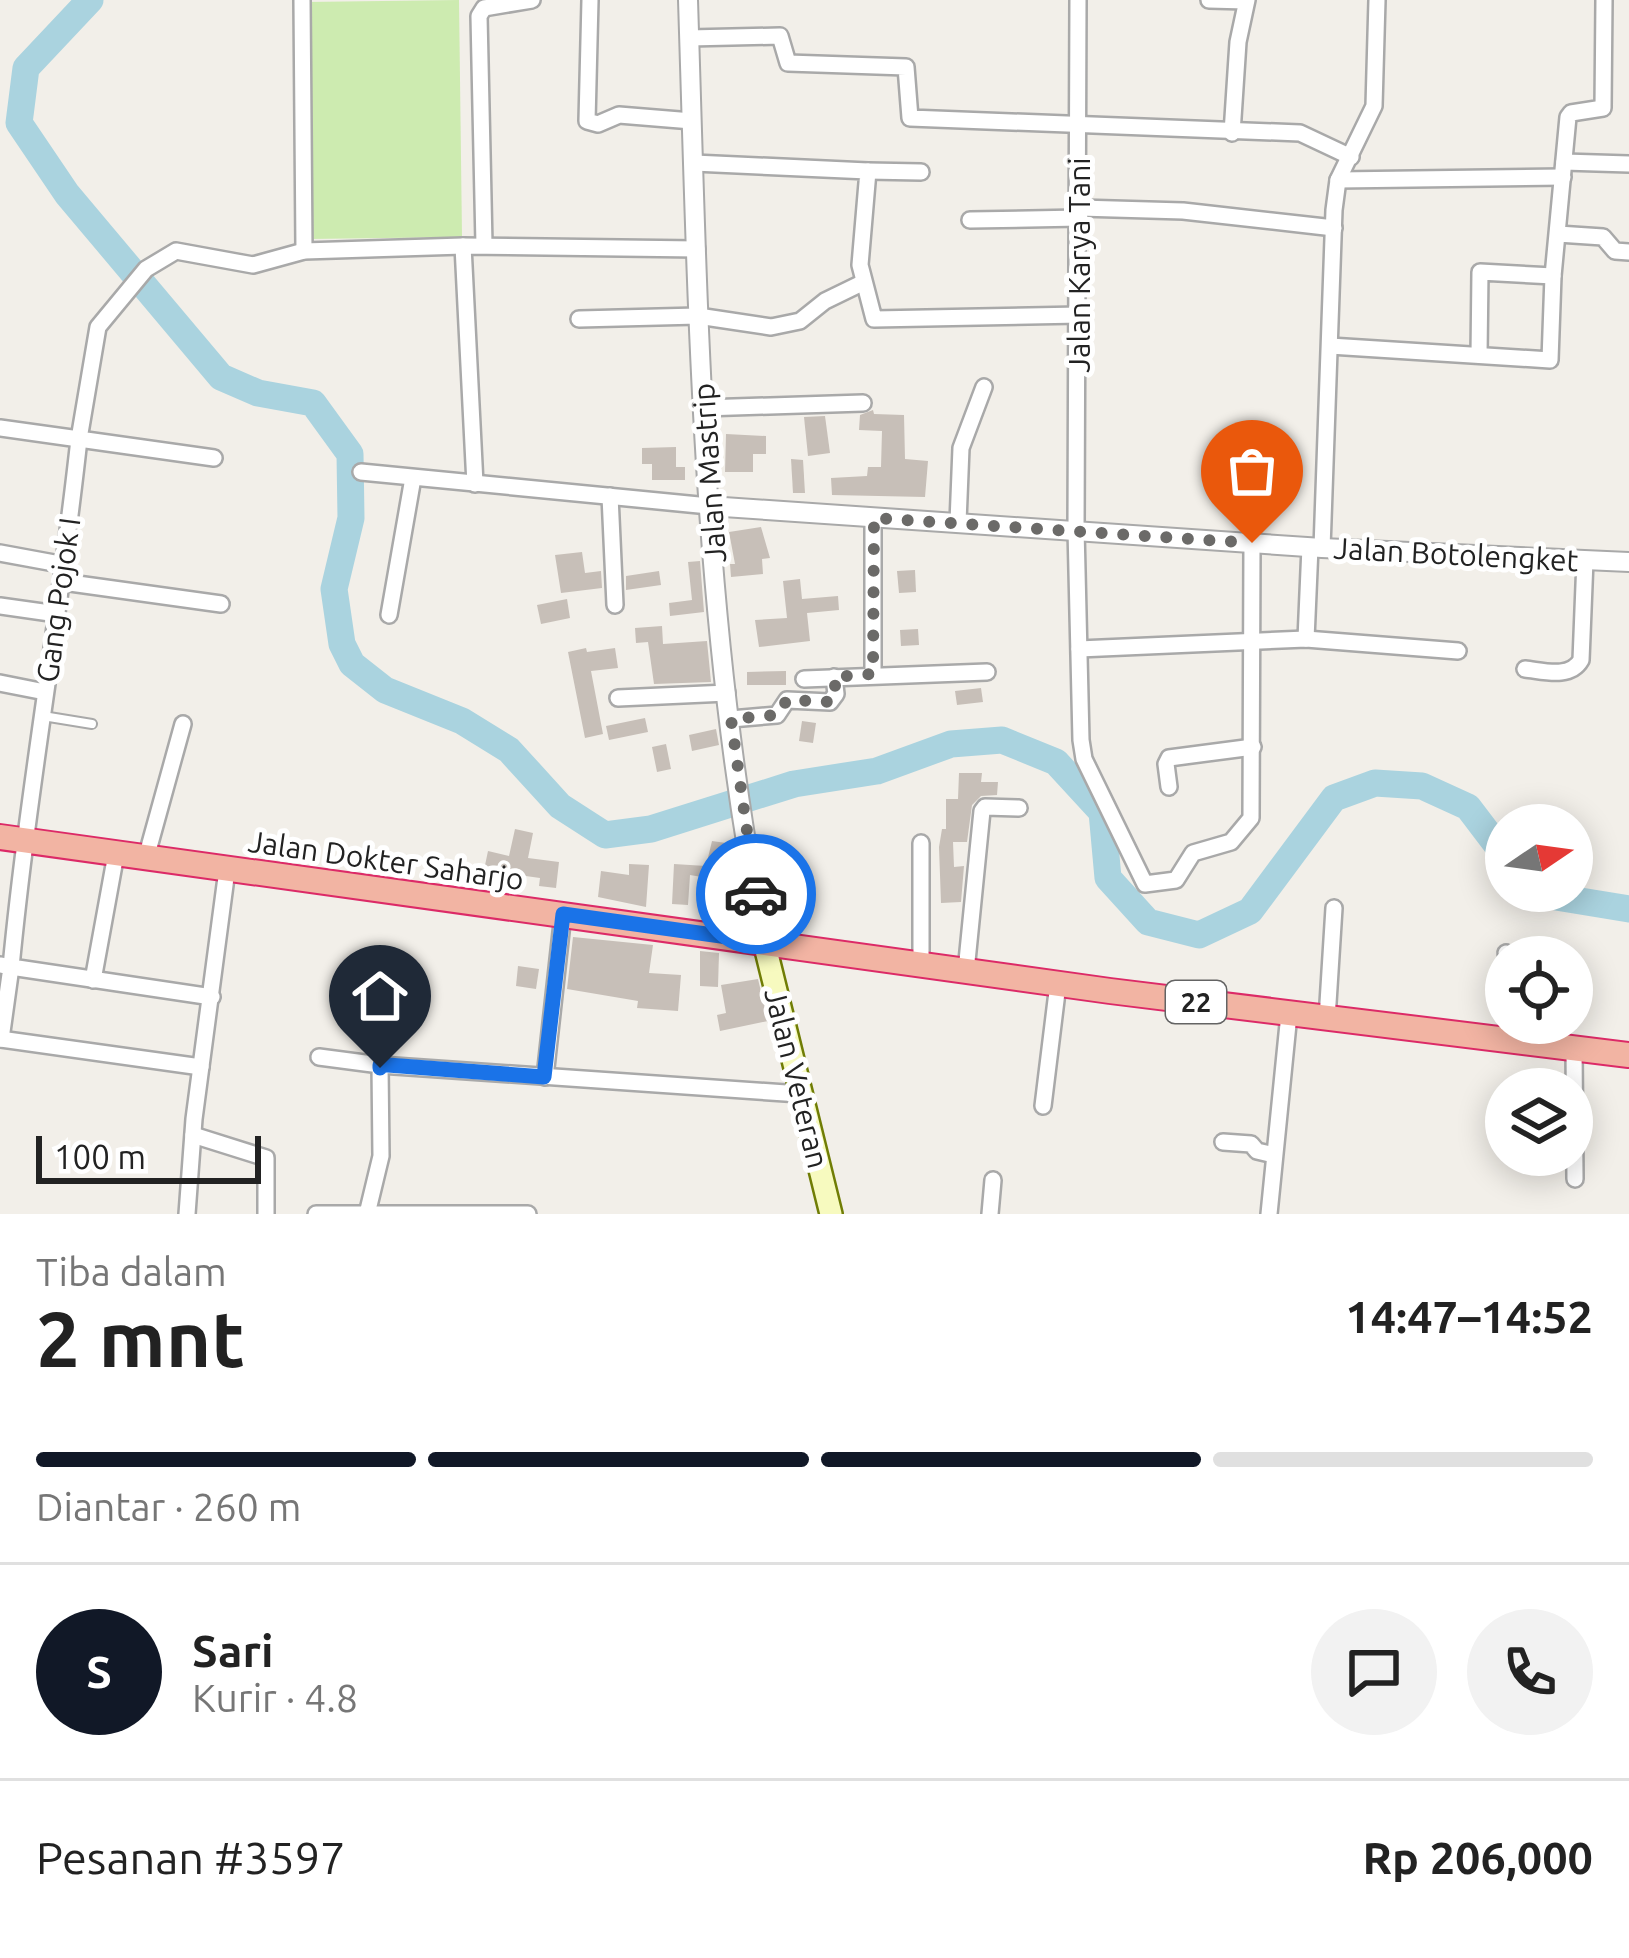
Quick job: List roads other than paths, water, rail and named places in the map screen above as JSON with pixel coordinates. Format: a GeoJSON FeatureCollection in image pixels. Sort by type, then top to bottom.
{"type":"FeatureCollection","features":[{"type":"Feature","properties":{"kind":"highway","name":"Jalan Dokter Saharjo"},"geometry":{"type":"LineString","coordinates":[[12,839],[764,942]]}},
{"type":"Feature","properties":{"kind":"highway","name":"22"},"geometry":{"type":"LineString","coordinates":[[764,942],[1327,1019],[1485,1030]]}},
{"type":"Feature","properties":{"kind":"highway","name":"22"},"geometry":{"type":"LineString","coordinates":[[1559,1044],[1629,1055]]}},
{"type":"Feature","properties":{"kind":"main road","name":"Jalan Veteran"},"geometry":{"type":"LineString","coordinates":[[764,942],[831,1214]]}},
{"type":"Feature","properties":{"kind":"street"},"geometry":{"type":"LineString","coordinates":[[302,0],[304,251],[484,245],[697,249]]}},
{"type":"Feature","properties":{"kind":"street"},"geometry":{"type":"LineString","coordinates":[[484,245],[477,5],[532,0]]}},
{"type":"Feature","properties":{"kind":"street"},"geometry":{"type":"LineString","coordinates":[[590,0],[587,122],[605,123],[620,115],[692,121]]}},
{"type":"Feature","properties":{"kind":"street","name":"Jalan Mastrip"},"geometry":{"type":"LineString","coordinates":[[688,0],[709,506],[736,759],[764,942]]}},
{"type":"Feature","properties":{"kind":"street","name":"Jalan Karya Tani"},"geometry":{"type":"LineString","coordinates":[[1078,0],[1076,529],[1084,759],[1145,884],[1176,880],[1193,853],[1231,842],[1239,835],[1252,812],[1252,747]]}},
{"type":"Feature","properties":{"kind":"street"},"geometry":{"type":"LineString","coordinates":[[1209,0],[1246,1],[1238,42],[1232,133]]}},
{"type":"Feature","properties":{"kind":"street"},"geometry":{"type":"LineString","coordinates":[[1306,639],[1316,548],[1338,180],[1374,106],[1377,0]]}},
{"type":"Feature","properties":{"kind":"street"},"geometry":{"type":"LineString","coordinates":[[1330,346],[1550,360],[1552,276],[1569,114],[1604,108],[1604,0]]}},
{"type":"Feature","properties":{"kind":"street"},"geometry":{"type":"LineString","coordinates":[[689,38],[780,36],[788,64],[906,67],[910,118],[1300,134],[1351,157]]}},
{"type":"Feature","properties":{"kind":"street"},"geometry":{"type":"LineString","coordinates":[[694,163],[921,172]]}},
{"type":"Feature","properties":{"kind":"street"},"geometry":{"type":"LineString","coordinates":[[1338,180],[1629,164]]}},
{"type":"Feature","properties":{"kind":"street"},"geometry":{"type":"LineString","coordinates":[[868,172],[860,249],[862,284],[874,319],[1080,315]]}},
{"type":"Feature","properties":{"kind":"street"},"geometry":{"type":"LineString","coordinates":[[970,220],[1183,211],[1334,228]]}},
{"type":"Feature","properties":{"kind":"street"},"geometry":{"type":"LineString","coordinates":[[1558,234],[1603,237],[1615,251],[1629,252]]}},
{"type":"Feature","properties":{"kind":"street"},"geometry":{"type":"LineString","coordinates":[[463,246],[475,484]]}},
{"type":"Feature","properties":{"kind":"street","name":"Gang Pojok I"},"geometry":{"type":"LineString","coordinates":[[0,1040],[12,839],[42,716],[93,340],[107,312],[127,288],[167,253],[254,266],[304,251]]}},
{"type":"Feature","properties":{"kind":"street"},"geometry":{"type":"LineString","coordinates":[[1479,355],[1480,272],[1552,276]]}},
{"type":"Feature","properties":{"kind":"street"},"geometry":{"type":"LineString","coordinates":[[579,320],[698,316],[771,327],[800,321],[825,301],[862,284]]}},
{"type":"Feature","properties":{"kind":"street"},"geometry":{"type":"LineString","coordinates":[[958,522],[961,448],[984,387]]}},
{"type":"Feature","properties":{"kind":"street"},"geometry":{"type":"LineString","coordinates":[[703,408],[863,403]]}},
{"type":"Feature","properties":{"kind":"street"},"geometry":{"type":"LineString","coordinates":[[0,428],[214,458]]}},
{"type":"Feature","properties":{"kind":"street"},"geometry":{"type":"LineString","coordinates":[[361,472],[709,506]]}},
{"type":"Feature","properties":{"kind":"street"},"geometry":{"type":"LineString","coordinates":[[389,615],[413,478]]}},
{"type":"Feature","properties":{"kind":"street"},"geometry":{"type":"LineString","coordinates":[[610,496],[615,605]]}},
{"type":"Feature","properties":{"kind":"street","name":"Jalan Botolengket"},"geometry":{"type":"LineString","coordinates":[[709,506],[1316,548],[1629,562]]}},
{"type":"Feature","properties":{"kind":"street"},"geometry":{"type":"LineString","coordinates":[[873,674],[874,518]]}},
{"type":"Feature","properties":{"kind":"street"},"geometry":{"type":"LineString","coordinates":[[1169,787],[1169,758],[1252,747],[1252,543]]}},
{"type":"Feature","properties":{"kind":"street"},"geometry":{"type":"LineString","coordinates":[[0,553],[64,574],[221,604]]}},
{"type":"Feature","properties":{"kind":"street"},"geometry":{"type":"LineString","coordinates":[[1525,669],[1568,672],[1581,660],[1585,560]]}},
{"type":"Feature","properties":{"kind":"street"},"geometry":{"type":"LineString","coordinates":[[0,606],[57,614]]}},
{"type":"Feature","properties":{"kind":"street"},"geometry":{"type":"LineString","coordinates":[[1079,649],[1306,639],[1458,651]]}},
{"type":"Feature","properties":{"kind":"street"},"geometry":{"type":"LineString","coordinates":[[804,679],[988,672]]}},
{"type":"Feature","properties":{"kind":"street"},"geometry":{"type":"LineString","coordinates":[[731,719],[777,715],[787,700],[830,702],[836,694],[834,677]]}},
{"type":"Feature","properties":{"kind":"street"},"geometry":{"type":"LineString","coordinates":[[0,683],[45,692]]}},
{"type":"Feature","properties":{"kind":"street"},"geometry":{"type":"LineString","coordinates":[[618,698],[728,693]]}},
{"type":"Feature","properties":{"kind":"street"},"geometry":{"type":"LineString","coordinates":[[146,858],[183,724]]}},
{"type":"Feature","properties":{"kind":"street"},"geometry":{"type":"LineString","coordinates":[[966,971],[982,811],[985,807],[1018,808]]}},
{"type":"Feature","properties":{"kind":"street"},"geometry":{"type":"LineString","coordinates":[[921,843],[921,965]]}},
{"type":"Feature","properties":{"kind":"street"},"geometry":{"type":"LineString","coordinates":[[93,980],[116,854]]}},
{"type":"Feature","properties":{"kind":"street"},"geometry":{"type":"LineString","coordinates":[[187,1214],[227,869]]}},
{"type":"Feature","properties":{"kind":"street"},"geometry":{"type":"LineString","coordinates":[[1327,1019],[1334,908]]}},
{"type":"Feature","properties":{"kind":"street"},"geometry":{"type":"LineString","coordinates":[[544,1077],[563,914]]}},
{"type":"Feature","properties":{"kind":"street"},"geometry":{"type":"LineString","coordinates":[[6,966],[212,997]]}},
{"type":"Feature","properties":{"kind":"street"},"geometry":{"type":"LineString","coordinates":[[1043,1106],[1058,984]]}},
{"type":"Feature","properties":{"kind":"street"},"geometry":{"type":"LineString","coordinates":[[1268,1214],[1289,1014]]}},
{"type":"Feature","properties":{"kind":"street"},"geometry":{"type":"LineString","coordinates":[[0,1040],[201,1067]]}},
{"type":"Feature","properties":{"kind":"street"},"geometry":{"type":"LineString","coordinates":[[1574,1048],[1575,1179]]}},
{"type":"Feature","properties":{"kind":"street"},"geometry":{"type":"LineString","coordinates":[[319,1057],[800,1094]]}},
{"type":"Feature","properties":{"kind":"street"},"geometry":{"type":"LineString","coordinates":[[367,1214],[381,1156],[380,1065]]}},
{"type":"Feature","properties":{"kind":"street"},"geometry":{"type":"LineString","coordinates":[[193,1135],[262,1154],[268,1164],[266,1214]]}},
{"type":"Feature","properties":{"kind":"street"},"geometry":{"type":"LineString","coordinates":[[1223,1142],[1251,1144],[1257,1151],[1274,1155]]}},
{"type":"Feature","properties":{"kind":"street"},"geometry":{"type":"LineString","coordinates":[[990,1214],[993,1180]]}},
{"type":"Feature","properties":{"kind":"street"},"geometry":{"type":"LineString","coordinates":[[316,1214],[522,1213]]}},
{"type":"Feature","properties":{"kind":"lane"},"geometry":{"type":"LineString","coordinates":[[42,716],[92,724]]}},
{"type":"Feature","properties":{"kind":"waterway"},"geometry":{"type":"LineString","coordinates":[[90,0],[26,68],[19,123],[67,194],[221,377],[258,393],[313,403],[350,454],[351,518],[334,589],[342,644],[352,664],[385,690],[462,721],[509,750],[560,806],[605,835],[651,829],[794,784],[877,771],[951,744],[1002,740],[1056,762],[1102,812],[1108,878],[1148,922],[1199,935],[1250,911],[1334,798],[1375,783],[1422,786],[1468,807],[1485,829]]}},
{"type":"Feature","properties":{"kind":"waterway"},"geometry":{"type":"LineString","coordinates":[[1593,903],[1629,909]]}}]}
